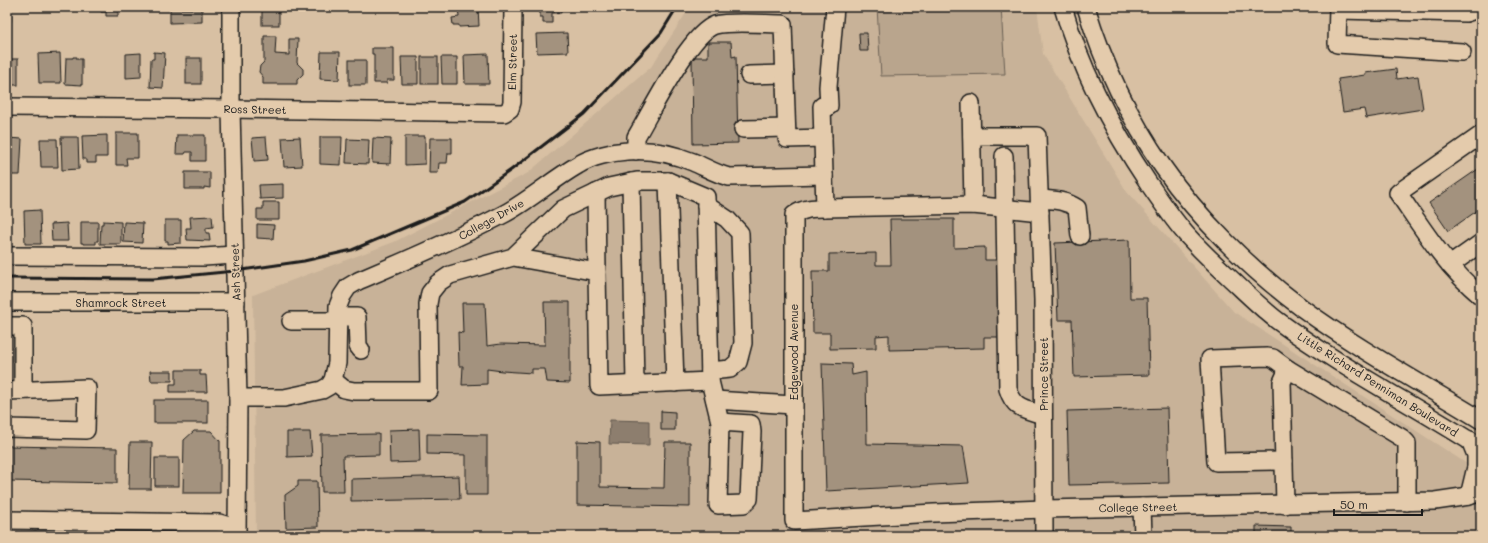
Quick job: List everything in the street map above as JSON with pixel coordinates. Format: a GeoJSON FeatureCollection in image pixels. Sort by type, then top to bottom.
{"type":"FeatureCollection","features":[{"type":"Feature","properties":{"kind":"street","name":"Ash Street"},"geometry":{"type":"LineString","coordinates":[[231,7],[231,109],[238,398],[237,536]]}},
{"type":"Feature","properties":{"kind":"street","name":"Elm Street"},"geometry":{"type":"LineString","coordinates":[[504,114],[510,109],[512,102],[513,7]]}},
{"type":"Feature","properties":{"kind":"street"},"geometry":{"type":"LineString","coordinates":[[836,7],[823,138],[825,208],[973,205],[1004,208],[1040,206],[1059,200],[1068,202],[1077,208],[1080,236]]}},
{"type":"Feature","properties":{"kind":"street","name":"Little Richard Penniman Boulevard"},"geometry":{"type":"LineString","coordinates":[[1063,7],[1070,33],[1108,119],[1127,151],[1169,214],[1202,251],[1246,294],[1278,320],[1326,354],[1475,444]]}},
{"type":"Feature","properties":{"kind":"street","name":"Little Richard Penniman Boulevard"},"geometry":{"type":"LineString","coordinates":[[1086,7],[1092,27],[1119,92],[1135,122],[1163,167],[1185,195],[1223,238],[1274,286],[1303,309],[1350,340],[1481,420]]}},
{"type":"Feature","properties":{"kind":"street"},"geometry":{"type":"LineString","coordinates":[[1462,52],[1337,44],[1338,8],[1466,12],[1476,10],[1478,7]]}},
{"type":"Feature","properties":{"kind":"street"},"geometry":{"type":"LineString","coordinates":[[636,151],[636,137],[687,50],[698,37],[715,25],[728,24],[783,24],[787,139],[823,138]]}},
{"type":"Feature","properties":{"kind":"street"},"geometry":{"type":"LineString","coordinates":[[749,75],[785,74]]}},
{"type":"Feature","properties":{"kind":"street"},"geometry":{"type":"LineString","coordinates":[[971,103],[973,205]]}},
{"type":"Feature","properties":{"kind":"street","name":"Ross Street"},"geometry":{"type":"LineString","coordinates":[[7,107],[504,114]]}},
{"type":"Feature","properties":{"kind":"street"},"geometry":{"type":"LineString","coordinates":[[743,130],[786,128]]}},
{"type":"Feature","properties":{"kind":"street"},"geometry":{"type":"LineString","coordinates":[[1481,135],[1398,193],[1450,265],[1466,283],[1481,296]]}},
{"type":"Feature","properties":{"kind":"street","name":"Prince Street"},"geometry":{"type":"LineString","coordinates":[[972,136],[1037,136],[1043,300],[1044,536]]}},
{"type":"Feature","properties":{"kind":"street","name":"College Drive"},"geometry":{"type":"LineString","coordinates":[[333,380],[337,363],[338,306],[348,287],[358,281],[476,229],[510,210],[579,164],[600,156],[627,151],[636,151],[672,155],[692,162],[720,175],[729,177],[824,175]]}},
{"type":"Feature","properties":{"kind":"street"},"geometry":{"type":"LineString","coordinates":[[1004,156],[1008,389],[1014,402],[1019,407],[1043,415]]}},
{"type":"Feature","properties":{"kind":"street"},"geometry":{"type":"LineString","coordinates":[[720,175],[706,201],[710,376],[720,422],[718,505],[744,504],[749,499],[752,432],[751,424],[720,422]]}},
{"type":"Feature","properties":{"kind":"street"},"geometry":{"type":"LineString","coordinates":[[513,257],[563,210],[596,193],[609,187],[637,181],[668,181],[706,201],[727,219],[740,234],[743,343],[738,362],[730,369],[710,376],[675,383],[599,386],[596,193]]}},
{"type":"Feature","properties":{"kind":"street"},"geometry":{"type":"LineString","coordinates":[[668,181],[675,383]]}},
{"type":"Feature","properties":{"kind":"street"},"geometry":{"type":"LineString","coordinates":[[631,182],[635,384]]}},
{"type":"Feature","properties":{"kind":"street","name":"Edgewood Avenue"},"geometry":{"type":"LineString","coordinates":[[794,521],[794,215],[799,211],[807,209],[825,208]]}},
{"type":"Feature","properties":{"kind":"street"},"geometry":{"type":"LineString","coordinates":[[1450,265],[1481,243]]}},
{"type":"Feature","properties":{"kind":"street"},"geometry":{"type":"LineString","coordinates":[[7,256],[204,257],[234,255]]}},
{"type":"Feature","properties":{"kind":"street"},"geometry":{"type":"LineString","coordinates":[[238,398],[284,398],[322,390],[329,386],[333,380],[344,389],[354,391],[429,391],[428,304],[430,293],[438,283],[450,275],[513,257],[597,272]]}},
{"type":"Feature","properties":{"kind":"street","name":"Shamrock Street"},"geometry":{"type":"LineString","coordinates":[[7,302],[236,302]]}},
{"type":"Feature","properties":{"kind":"street"},"geometry":{"type":"LineString","coordinates":[[291,321],[357,317],[358,346],[361,350]]}},
{"type":"Feature","properties":{"kind":"street"},"geometry":{"type":"LineString","coordinates":[[7,326],[24,326],[15,390],[87,388],[86,430],[7,428]]}},
{"type":"Feature","properties":{"kind":"street"},"geometry":{"type":"LineString","coordinates":[[1284,461],[1216,462],[1210,359],[1273,358],[1288,369],[1402,438],[1407,443],[1408,502]]}},
{"type":"Feature","properties":{"kind":"street"},"geometry":{"type":"LineString","coordinates":[[1285,504],[1282,382],[1288,369]]}},
{"type":"Feature","properties":{"kind":"street"},"geometry":{"type":"LineString","coordinates":[[715,400],[793,405]]}},
{"type":"Feature","properties":{"kind":"street"},"geometry":{"type":"LineString","coordinates":[[1475,444],[1475,494]]}},
{"type":"Feature","properties":{"kind":"street","name":"College Street"},"geometry":{"type":"LineString","coordinates":[[794,521],[934,513],[1044,509],[1435,502],[1475,494]]}},
{"type":"Feature","properties":{"kind":"street"},"geometry":{"type":"LineString","coordinates":[[1142,507],[1144,536]]}},
{"type":"Feature","properties":{"kind":"street"},"geometry":{"type":"LineString","coordinates":[[7,520],[219,523],[229,526],[237,536]]}},
{"type":"Feature","properties":{"kind":"street"},"geometry":{"type":"LineString","coordinates":[[149,523],[200,533],[204,536]]}},
{"type":"Feature","properties":{"kind":"shaded area"},"geometry":{"type":"Polygon","coordinates":[[[690,7],[1037,7],[1043,54],[1127,192],[1234,312],[1481,473],[1481,536],[256,536],[253,295],[394,242],[528,173],[651,67],[690,7]]]}},
{"type":"Feature","properties":{"kind":"shaded area"},"geometry":{"type":"Polygon","coordinates":[[[877,7],[1001,7],[1005,74],[881,76],[877,7]]]}},
{"type":"Feature","properties":{"kind":"shaded area"},"geometry":{"type":"Polygon","coordinates":[[[610,420],[649,421],[649,445],[609,444],[610,420]]]}},
{"type":"Feature","properties":{"kind":"shaded area"},"geometry":{"type":"Polygon","coordinates":[[[636,532],[662,536],[582,536],[636,532]]]}},
{"type":"Feature","properties":{"kind":"shaded area"},"geometry":{"type":"Polygon","coordinates":[[[7,533],[158,536],[7,536],[7,533]]]}},
{"type":"Feature","properties":{"kind":"building"},"geometry":{"type":"Polygon","coordinates":[[[60,7],[60,8],[44,8],[60,7]]]}},
{"type":"Feature","properties":{"kind":"building"},"geometry":{"type":"Polygon","coordinates":[[[101,7],[118,7],[118,16],[106,16],[106,12],[101,12],[101,7]]]}},
{"type":"Feature","properties":{"kind":"building"},"geometry":{"type":"Polygon","coordinates":[[[138,7],[138,9],[123,8],[138,7]]]}},
{"type":"Feature","properties":{"kind":"building"},"geometry":{"type":"Polygon","coordinates":[[[262,7],[279,7],[279,25],[262,25],[262,7]]]}},
{"type":"Feature","properties":{"kind":"building"},"geometry":{"type":"Polygon","coordinates":[[[458,7],[478,7],[479,26],[459,27],[459,25],[453,25],[452,18],[459,17],[458,7]]]}},
{"type":"Feature","properties":{"kind":"building"},"geometry":{"type":"Polygon","coordinates":[[[540,7],[561,7],[561,13],[552,13],[552,23],[543,23],[543,17],[540,17],[540,7]]]}},
{"type":"Feature","properties":{"kind":"building"},"geometry":{"type":"Polygon","coordinates":[[[709,7],[718,7],[716,11],[709,7]]]}},
{"type":"Feature","properties":{"kind":"building"},"geometry":{"type":"Polygon","coordinates":[[[170,9],[202,9],[202,22],[170,23],[170,9]]]}},
{"type":"Feature","properties":{"kind":"building"},"geometry":{"type":"Polygon","coordinates":[[[7,12],[11,12],[11,21],[7,21],[7,12]]]}},
{"type":"Feature","properties":{"kind":"building"},"geometry":{"type":"Polygon","coordinates":[[[567,33],[568,52],[537,53],[536,34],[567,33]]]}},
{"type":"Feature","properties":{"kind":"building"},"geometry":{"type":"Polygon","coordinates":[[[859,33],[867,33],[868,51],[860,51],[859,33]]]}},
{"type":"Feature","properties":{"kind":"building"},"geometry":{"type":"Polygon","coordinates":[[[264,36],[276,36],[275,54],[289,55],[289,39],[298,39],[297,63],[303,69],[303,74],[297,80],[297,84],[263,84],[263,77],[259,72],[260,66],[264,62],[264,36]]]}},
{"type":"Feature","properties":{"kind":"building"},"geometry":{"type":"Polygon","coordinates":[[[708,42],[731,42],[732,57],[736,56],[738,143],[693,144],[692,57],[708,57],[708,42]]]}},
{"type":"Feature","properties":{"kind":"building"},"geometry":{"type":"Polygon","coordinates":[[[372,48],[394,48],[394,80],[387,80],[387,83],[374,83],[374,54],[372,54],[372,48]]]}},
{"type":"Feature","properties":{"kind":"building"},"geometry":{"type":"Polygon","coordinates":[[[154,52],[165,53],[163,88],[150,87],[151,59],[154,59],[154,52]]]}},
{"type":"Feature","properties":{"kind":"building"},"geometry":{"type":"Polygon","coordinates":[[[321,52],[340,52],[339,80],[320,79],[321,52]]]}},
{"type":"Feature","properties":{"kind":"building"},"geometry":{"type":"Polygon","coordinates":[[[60,53],[61,83],[39,83],[38,54],[60,53]]]}},
{"type":"Feature","properties":{"kind":"building"},"geometry":{"type":"Polygon","coordinates":[[[141,53],[141,77],[126,78],[126,54],[141,53]]]}},
{"type":"Feature","properties":{"kind":"building"},"geometry":{"type":"Polygon","coordinates":[[[488,54],[489,84],[465,84],[464,55],[488,54]]]}},
{"type":"Feature","properties":{"kind":"building"},"geometry":{"type":"Polygon","coordinates":[[[73,57],[82,59],[82,85],[65,84],[66,58],[73,57]]]}},
{"type":"Feature","properties":{"kind":"building"},"geometry":{"type":"Polygon","coordinates":[[[401,57],[418,57],[418,84],[402,84],[401,57]]]}},
{"type":"Feature","properties":{"kind":"building"},"geometry":{"type":"Polygon","coordinates":[[[421,57],[438,57],[438,84],[421,84],[421,57]]]}},
{"type":"Feature","properties":{"kind":"building"},"geometry":{"type":"Polygon","coordinates":[[[441,57],[457,57],[457,84],[442,84],[441,57]]]}},
{"type":"Feature","properties":{"kind":"building"},"geometry":{"type":"Polygon","coordinates":[[[186,58],[201,58],[201,84],[186,84],[186,58]]]}},
{"type":"Feature","properties":{"kind":"building"},"geometry":{"type":"Polygon","coordinates":[[[7,59],[18,59],[18,85],[7,85],[7,59]]]}},
{"type":"Feature","properties":{"kind":"building"},"geometry":{"type":"Polygon","coordinates":[[[349,60],[366,60],[366,85],[349,85],[349,60]]]}},
{"type":"Feature","properties":{"kind":"building"},"geometry":{"type":"Polygon","coordinates":[[[1396,69],[1397,79],[1418,76],[1423,109],[1366,118],[1364,109],[1343,112],[1338,79],[1365,75],[1365,73],[1396,69]]]}},
{"type":"Feature","properties":{"kind":"building"},"geometry":{"type":"Polygon","coordinates":[[[116,133],[138,133],[138,158],[126,158],[127,165],[116,165],[116,133]]]}},
{"type":"Feature","properties":{"kind":"building"},"geometry":{"type":"Polygon","coordinates":[[[107,135],[107,157],[96,157],[96,163],[86,163],[86,159],[83,159],[82,136],[107,135]]]}},
{"type":"Feature","properties":{"kind":"building"},"geometry":{"type":"Polygon","coordinates":[[[177,135],[205,135],[205,161],[192,161],[192,152],[176,154],[177,135]]]}},
{"type":"Feature","properties":{"kind":"building"},"geometry":{"type":"Polygon","coordinates":[[[405,136],[425,136],[425,164],[405,165],[405,136]]]}},
{"type":"Feature","properties":{"kind":"building"},"geometry":{"type":"Polygon","coordinates":[[[61,137],[78,137],[79,169],[62,170],[61,137]]]}},
{"type":"Feature","properties":{"kind":"building"},"geometry":{"type":"Polygon","coordinates":[[[266,137],[268,160],[254,161],[252,138],[266,137]]]}},
{"type":"Feature","properties":{"kind":"building"},"geometry":{"type":"Polygon","coordinates":[[[300,137],[302,166],[284,167],[282,138],[300,137]]]}},
{"type":"Feature","properties":{"kind":"building"},"geometry":{"type":"Polygon","coordinates":[[[320,137],[342,137],[341,165],[320,164],[320,137]]]}},
{"type":"Feature","properties":{"kind":"building"},"geometry":{"type":"Polygon","coordinates":[[[7,138],[22,139],[20,175],[9,175],[9,164],[7,164],[7,138]]]}},
{"type":"Feature","properties":{"kind":"building"},"geometry":{"type":"Polygon","coordinates":[[[373,138],[391,139],[390,164],[372,163],[373,138]]]}},
{"type":"Feature","properties":{"kind":"building"},"geometry":{"type":"Polygon","coordinates":[[[430,138],[452,138],[452,153],[448,153],[447,163],[439,163],[438,173],[429,173],[430,138]]]}},
{"type":"Feature","properties":{"kind":"building"},"geometry":{"type":"Polygon","coordinates":[[[40,139],[57,139],[58,167],[41,167],[40,139]]]}},
{"type":"Feature","properties":{"kind":"building"},"geometry":{"type":"Polygon","coordinates":[[[347,139],[369,140],[368,164],[346,163],[347,139]]]}},
{"type":"Feature","properties":{"kind":"building"},"geometry":{"type":"Polygon","coordinates":[[[1481,167],[1481,208],[1448,231],[1429,203],[1481,167]]]}},
{"type":"Feature","properties":{"kind":"building"},"geometry":{"type":"Polygon","coordinates":[[[185,172],[210,172],[210,188],[204,187],[204,189],[185,189],[185,172]]]}},
{"type":"Feature","properties":{"kind":"building"},"geometry":{"type":"Polygon","coordinates":[[[283,184],[283,198],[260,199],[259,185],[283,184]]]}},
{"type":"Feature","properties":{"kind":"building"},"geometry":{"type":"Polygon","coordinates":[[[263,202],[279,202],[279,220],[257,220],[257,209],[263,209],[263,202]]]}},
{"type":"Feature","properties":{"kind":"building"},"geometry":{"type":"Polygon","coordinates":[[[40,210],[41,244],[25,244],[24,211],[40,210]]]}},
{"type":"Feature","properties":{"kind":"building"},"geometry":{"type":"Polygon","coordinates":[[[212,216],[213,227],[206,228],[206,233],[209,233],[210,241],[187,240],[186,228],[191,228],[190,217],[212,216]]]}},
{"type":"Feature","properties":{"kind":"building"},"geometry":{"type":"Polygon","coordinates":[[[890,219],[954,219],[954,248],[985,247],[985,260],[1000,260],[1001,337],[984,337],[984,348],[889,350],[889,335],[876,336],[876,348],[830,349],[830,333],[813,333],[812,271],[829,271],[829,254],[876,253],[876,265],[891,265],[890,219]]]}},
{"type":"Feature","properties":{"kind":"building"},"geometry":{"type":"Polygon","coordinates":[[[165,220],[181,220],[181,243],[168,244],[168,241],[165,241],[165,220]]]}},
{"type":"Feature","properties":{"kind":"building"},"geometry":{"type":"Polygon","coordinates":[[[103,221],[121,222],[121,244],[100,244],[101,224],[103,224],[103,221]]]}},
{"type":"Feature","properties":{"kind":"building"},"geometry":{"type":"Polygon","coordinates":[[[81,222],[98,222],[98,241],[96,241],[96,244],[81,243],[81,222]]]}},
{"type":"Feature","properties":{"kind":"building"},"geometry":{"type":"Polygon","coordinates":[[[124,222],[143,223],[142,243],[123,242],[124,222]]]}},
{"type":"Feature","properties":{"kind":"building"},"geometry":{"type":"Polygon","coordinates":[[[67,223],[68,241],[52,241],[51,224],[67,223]]]}},
{"type":"Feature","properties":{"kind":"building"},"geometry":{"type":"Polygon","coordinates":[[[257,224],[274,225],[273,239],[257,238],[257,224]]]}},
{"type":"Feature","properties":{"kind":"building"},"geometry":{"type":"Polygon","coordinates":[[[1129,240],[1130,298],[1147,298],[1149,375],[1074,377],[1072,320],[1058,320],[1055,243],[1129,240]]]}},
{"type":"Feature","properties":{"kind":"building"},"geometry":{"type":"Polygon","coordinates":[[[544,302],[570,302],[570,383],[547,382],[545,369],[532,369],[532,373],[487,369],[487,384],[462,385],[463,366],[459,366],[458,332],[463,333],[462,303],[485,303],[487,346],[501,344],[545,345],[544,302]]]}},
{"type":"Feature","properties":{"kind":"building"},"geometry":{"type":"Polygon","coordinates":[[[822,363],[851,364],[852,375],[866,372],[867,444],[963,446],[969,483],[826,491],[822,363]]]}},
{"type":"Feature","properties":{"kind":"building"},"geometry":{"type":"Polygon","coordinates":[[[176,370],[200,370],[200,375],[206,375],[207,392],[170,392],[170,384],[176,384],[176,370]]]}},
{"type":"Feature","properties":{"kind":"building"},"geometry":{"type":"Polygon","coordinates":[[[150,371],[172,371],[172,381],[151,381],[150,371]]]}},
{"type":"Feature","properties":{"kind":"building"},"geometry":{"type":"Polygon","coordinates":[[[154,400],[208,400],[208,423],[154,423],[154,400]]]}},
{"type":"Feature","properties":{"kind":"building"},"geometry":{"type":"Polygon","coordinates":[[[1167,408],[1169,483],[1069,485],[1067,411],[1167,408]]]}},
{"type":"Feature","properties":{"kind":"building"},"geometry":{"type":"Polygon","coordinates":[[[661,411],[675,412],[675,430],[661,430],[661,411]]]}},
{"type":"Feature","properties":{"kind":"building"},"geometry":{"type":"Polygon","coordinates":[[[419,429],[420,462],[390,463],[389,430],[419,429]]]}},
{"type":"Feature","properties":{"kind":"building"},"geometry":{"type":"Polygon","coordinates":[[[194,431],[211,431],[220,441],[220,493],[183,493],[184,440],[194,431]]]}},
{"type":"Feature","properties":{"kind":"building"},"geometry":{"type":"Polygon","coordinates":[[[287,432],[310,432],[312,456],[287,457],[287,432]]]}},
{"type":"Feature","properties":{"kind":"building"},"geometry":{"type":"Polygon","coordinates":[[[379,434],[379,455],[343,456],[344,492],[322,492],[321,435],[379,434]]]}},
{"type":"Feature","properties":{"kind":"building"},"geometry":{"type":"Polygon","coordinates":[[[427,434],[487,435],[487,495],[466,495],[466,455],[427,454],[427,434]]]}},
{"type":"Feature","properties":{"kind":"building"},"geometry":{"type":"Polygon","coordinates":[[[577,441],[600,442],[600,487],[664,488],[665,442],[690,442],[690,507],[577,505],[577,441]]]}},
{"type":"Feature","properties":{"kind":"building"},"geometry":{"type":"Polygon","coordinates":[[[130,442],[152,442],[151,489],[129,489],[130,442]]]}},
{"type":"Feature","properties":{"kind":"building"},"geometry":{"type":"Polygon","coordinates":[[[7,446],[117,448],[117,483],[7,481],[7,446]]]}},
{"type":"Feature","properties":{"kind":"building"},"geometry":{"type":"Polygon","coordinates":[[[155,458],[179,458],[179,486],[155,486],[155,458]]]}},
{"type":"Feature","properties":{"kind":"building"},"geometry":{"type":"Polygon","coordinates":[[[459,476],[460,499],[351,501],[351,479],[459,476]]]}},
{"type":"Feature","properties":{"kind":"building"},"geometry":{"type":"Polygon","coordinates":[[[298,481],[317,481],[318,527],[286,528],[285,495],[298,486],[298,481]]]}},
{"type":"Feature","properties":{"kind":"building"},"geometry":{"type":"Polygon","coordinates":[[[1256,526],[1291,527],[1291,536],[1256,536],[1256,526]]]}},
{"type":"Feature","properties":{"kind":"railway"},"geometry":{"type":"LineString","coordinates":[[7,278],[153,279],[235,271],[304,261],[352,250],[465,202],[511,170],[584,114],[661,33],[677,7]]}}]}
